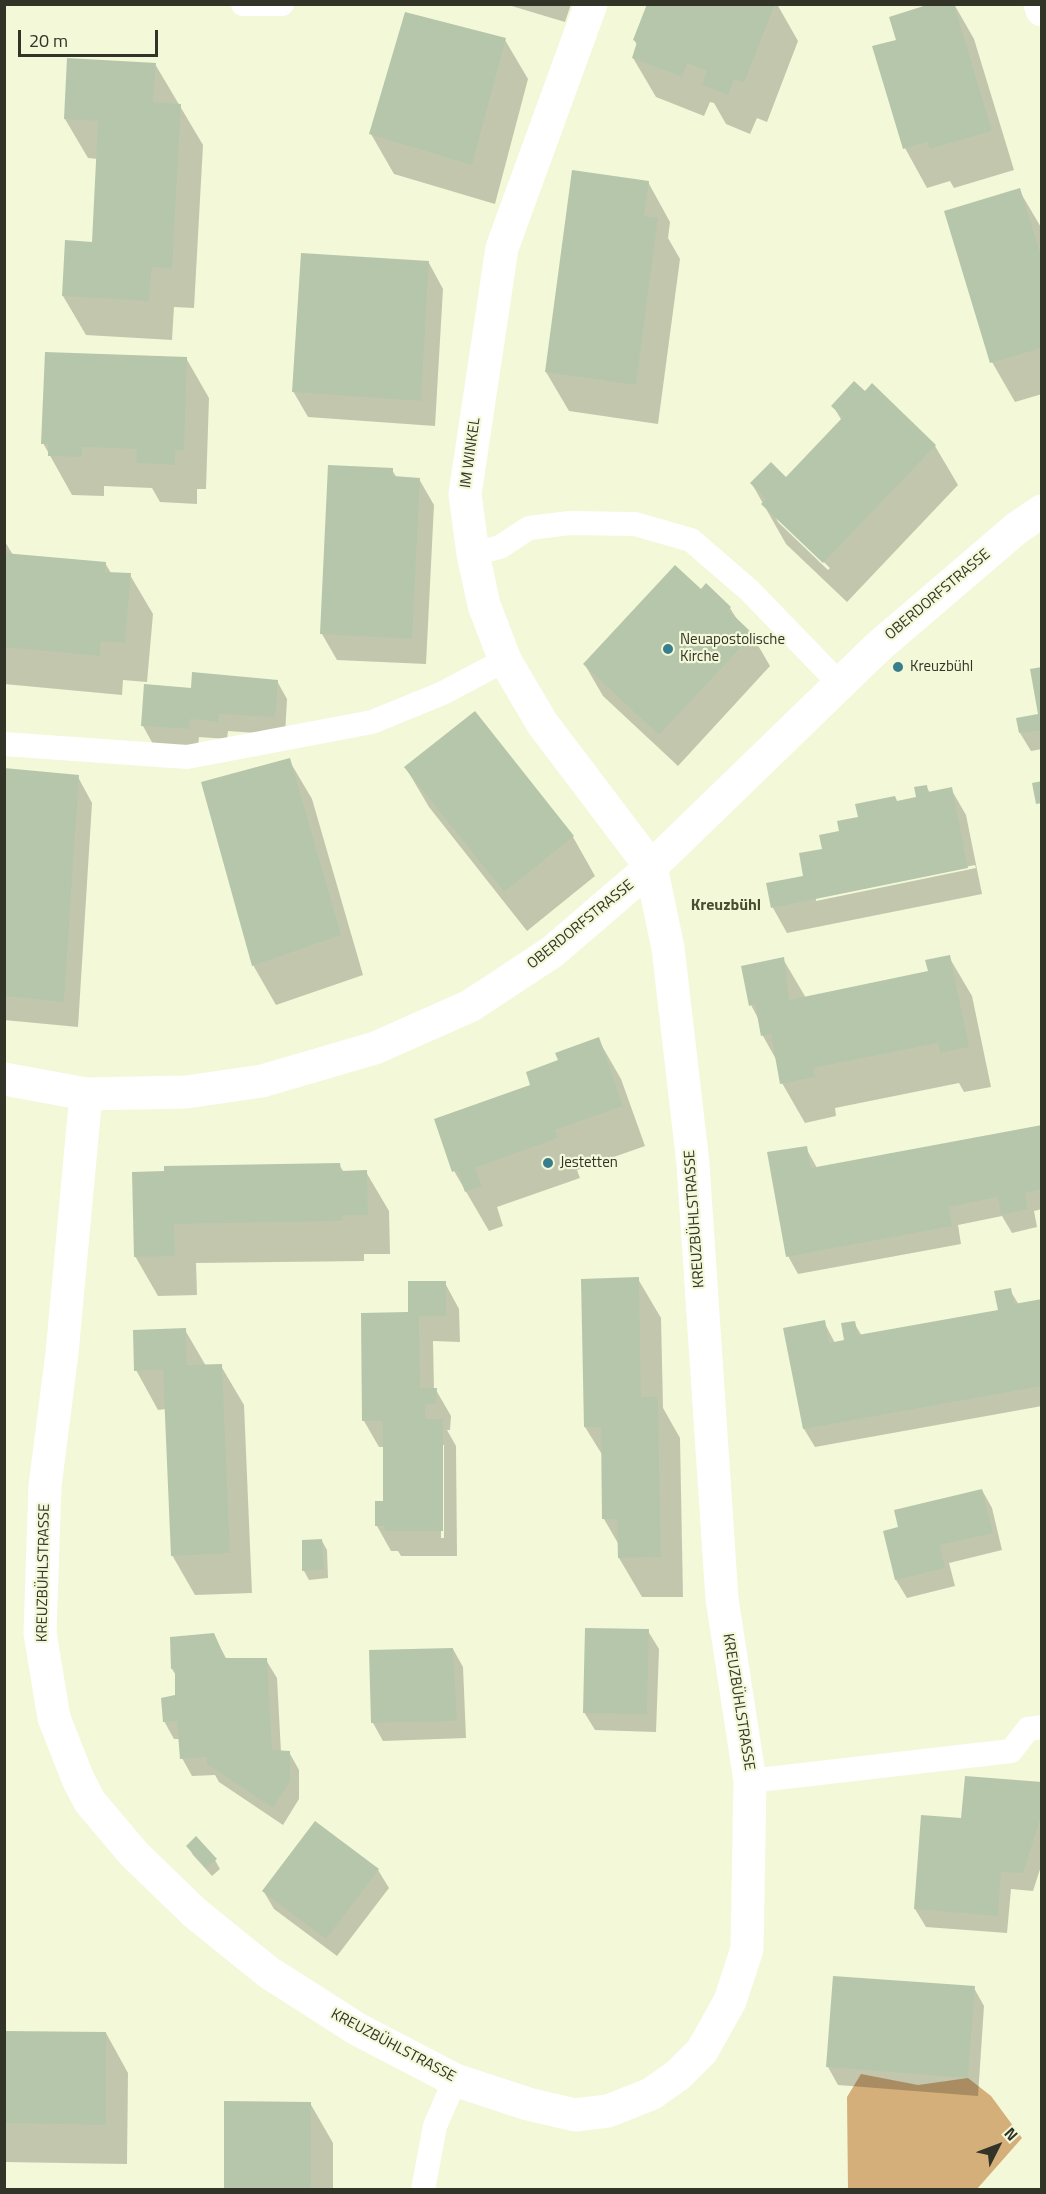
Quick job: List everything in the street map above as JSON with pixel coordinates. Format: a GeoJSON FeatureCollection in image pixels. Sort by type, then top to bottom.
{"type":"FeatureCollection","features":[{"type":"Feature","properties":{"kind":"street","name":"IM WINKEL"},"geometry":{"type":"LineString","coordinates":[[591,4],[502,248],[465,494],[473,554],[484,605],[505,660],[542,723],[651,867]]}},
{"type":"Feature","properties":{"kind":"street"},"geometry":{"type":"LineString","coordinates":[[1040,4],[1041,10]]}},
{"type":"Feature","properties":{"kind":"street","name":"OBERDORFSTRASSE"},"geometry":{"type":"LineString","coordinates":[[4,1078],[86,1094],[186,1092],[262,1081],[375,1048],[470,1006],[552,952],[651,867],[878,647],[1017,528],[1041,511]]}},
{"type":"Feature","properties":{"kind":"street","name":"KREUZBÜHLSTRASSE"},"geometry":{"type":"LineString","coordinates":[[86,1094],[62,1353],[44,1497],[40,1633],[54,1718],[78,1779],[90,1802],[134,1854],[195,1913],[268,1972],[347,2023],[455,2080],[528,2104],[575,2115],[608,2111],[651,2094],[678,2075],[702,2051],[730,2001],[747,1949],[750,1781],[722,1599],[693,1164],[668,948],[651,867]]}},
{"type":"Feature","properties":{"kind":"lane"},"geometry":{"type":"LineString","coordinates":[[243,4],[282,4]]}},
{"type":"Feature","properties":{"kind":"lane"},"geometry":{"type":"LineString","coordinates":[[473,554],[500,547],[529,528],[570,523],[635,524],[691,540],[750,591],[839,683]]}},
{"type":"Feature","properties":{"kind":"lane"},"geometry":{"type":"LineString","coordinates":[[4,744],[187,758],[372,723],[442,693],[505,660]]}},
{"type":"Feature","properties":{"kind":"lane"},"geometry":{"type":"LineString","coordinates":[[750,1781],[1011,1751],[1028,1729],[1041,1726]]}},
{"type":"Feature","properties":{"kind":"lane"},"geometry":{"type":"LineString","coordinates":[[423,2190],[435,2126],[455,2080]]}},
{"type":"Feature","properties":{"kind":"shaded area"},"geometry":{"type":"Polygon","coordinates":[[[861,2074],[918,2085],[968,2078],[991,2096],[1022,2138],[977,2189],[848,2189],[847,2097],[861,2074]]]}},
{"type":"Feature","properties":{"kind":"building"},"geometry":{"type":"Polygon","coordinates":[[[647,4],[775,4],[744,83],[734,79],[728,95],[702,85],[707,71],[687,63],[682,77],[632,58],[637,42],[633,40],[647,4]]]}},
{"type":"Feature","properties":{"kind":"building"},"geometry":{"type":"Polygon","coordinates":[[[930,4],[954,4],[992,131],[930,149],[927,142],[903,149],[872,46],[896,40],[889,17],[930,4]]]}},
{"type":"Feature","properties":{"kind":"building"},"geometry":{"type":"Polygon","coordinates":[[[405,12],[506,38],[472,165],[369,134],[405,12]]]}},
{"type":"Feature","properties":{"kind":"building"},"geometry":{"type":"Polygon","coordinates":[[[67,58],[156,63],[153,102],[181,104],[172,269],[152,267],[149,301],[62,296],[65,240],[92,242],[98,121],[64,119],[67,58]]]}},
{"type":"Feature","properties":{"kind":"building"},"geometry":{"type":"Polygon","coordinates":[[[572,170],[649,181],[644,216],[658,218],[636,385],[545,372],[572,170]]]}},
{"type":"Feature","properties":{"kind":"building"},"geometry":{"type":"Polygon","coordinates":[[[1020,188],[1042,259],[1042,348],[990,363],[944,211],[1020,188]]]}},
{"type":"Feature","properties":{"kind":"building"},"geometry":{"type":"Polygon","coordinates":[[[301,253],[429,261],[421,401],[292,392],[301,253]]]}},
{"type":"Feature","properties":{"kind":"building"},"geometry":{"type":"Polygon","coordinates":[[[45,352],[187,357],[184,450],[175,450],[175,465],[136,463],[137,449],[82,447],[82,457],[48,456],[48,444],[41,444],[45,352]]]}},
{"type":"Feature","properties":{"kind":"building"},"geometry":{"type":"Polygon","coordinates":[[[854,381],[865,391],[872,383],[936,445],[823,563],[761,504],[766,499],[750,483],[771,462],[786,477],[843,417],[831,406],[854,381]]]}},
{"type":"Feature","properties":{"kind":"building"},"geometry":{"type":"Polygon","coordinates":[[[328,465],[393,468],[393,476],[420,478],[412,639],[320,634],[328,465]]]}},
{"type":"Feature","properties":{"kind":"building"},"geometry":{"type":"Polygon","coordinates":[[[4,553],[106,562],[105,572],[131,573],[125,643],[101,641],[100,656],[4,647],[4,553]]]}},
{"type":"Feature","properties":{"kind":"building","name":"Neuapostolische Kirche"},"geometry":{"type":"Polygon","coordinates":[[[675,565],[701,589],[706,583],[731,607],[728,610],[753,634],[659,735],[583,664],[675,565]]]}},
{"type":"Feature","properties":{"kind":"building"},"geometry":{"type":"Polygon","coordinates":[[[1042,667],[1042,730],[1019,733],[1016,718],[1038,714],[1030,669],[1042,667]]]}},
{"type":"Feature","properties":{"kind":"building"},"geometry":{"type":"Polygon","coordinates":[[[192,672],[278,680],[275,717],[219,714],[218,722],[190,719],[189,729],[141,726],[144,684],[191,688],[192,672]]]}},
{"type":"Feature","properties":{"kind":"building"},"geometry":{"type":"Polygon","coordinates":[[[475,711],[574,836],[504,892],[404,767],[475,711]]]}},
{"type":"Feature","properties":{"kind":"building"},"geometry":{"type":"Polygon","coordinates":[[[290,758],[341,935],[252,966],[201,782],[290,758]]]}},
{"type":"Feature","properties":{"kind":"building"},"geometry":{"type":"Polygon","coordinates":[[[4,768],[79,775],[64,1002],[4,996],[4,768]]]}},
{"type":"Feature","properties":{"kind":"building"},"geometry":{"type":"Polygon","coordinates":[[[1042,781],[1042,803],[1036,804],[1032,783],[1042,781]]]}},
{"type":"Feature","properties":{"kind":"building"},"geometry":{"type":"Polygon","coordinates":[[[927,785],[928,792],[952,787],[968,868],[771,908],[766,883],[803,876],[799,853],[822,849],[819,835],[839,831],[837,821],[858,817],[855,804],[895,796],[897,801],[916,797],[914,787],[927,785]]]}},
{"type":"Feature","properties":{"kind":"building"},"geometry":{"type":"Polygon","coordinates":[[[950,955],[969,1047],[940,1053],[938,1043],[813,1068],[815,1077],[780,1084],[771,1034],[761,1036],[755,1004],[749,1006],[741,966],[784,957],[789,1000],[928,971],[925,960],[950,955]]]}},
{"type":"Feature","properties":{"kind":"building"},"geometry":{"type":"Polygon","coordinates":[[[599,1037],[623,1106],[555,1130],[558,1138],[475,1168],[482,1186],[465,1192],[457,1170],[452,1172],[434,1119],[530,1085],[526,1072],[558,1060],[555,1053],[599,1037]]]}},
{"type":"Feature","properties":{"kind":"building"},"geometry":{"type":"Polygon","coordinates":[[[1042,1125],[1042,1189],[1025,1193],[1028,1209],[1001,1215],[998,1197],[949,1207],[952,1226],[786,1257],[767,1152],[807,1146],[811,1168],[1042,1125]]]}},
{"type":"Feature","properties":{"kind":"building"},"geometry":{"type":"Polygon","coordinates":[[[340,1163],[341,1171],[367,1170],[368,1215],[342,1215],[342,1221],[174,1224],[175,1256],[134,1257],[132,1172],[164,1171],[164,1166],[340,1163]]]}},
{"type":"Feature","properties":{"kind":"building"},"geometry":{"type":"Polygon","coordinates":[[[639,1277],[641,1397],[658,1397],[661,1557],[618,1558],[617,1519],[602,1519],[601,1427],[584,1427],[581,1279],[639,1277]]]}},
{"type":"Feature","properties":{"kind":"building"},"geometry":{"type":"Polygon","coordinates":[[[408,1281],[446,1281],[446,1316],[419,1316],[420,1388],[437,1388],[436,1404],[425,1404],[425,1419],[443,1419],[443,1531],[385,1531],[384,1526],[375,1526],[375,1501],[383,1501],[383,1421],[362,1421],[361,1313],[408,1312],[408,1281]]]}},
{"type":"Feature","properties":{"kind":"building"},"geometry":{"type":"Polygon","coordinates":[[[1011,1288],[1014,1304],[1042,1299],[1042,1386],[803,1429],[783,1328],[825,1320],[829,1343],[844,1340],[841,1323],[855,1321],[858,1335],[998,1310],[994,1291],[1011,1288]]]}},
{"type":"Feature","properties":{"kind":"building"},"geometry":{"type":"Polygon","coordinates":[[[186,1328],[187,1365],[222,1364],[230,1553],[171,1556],[163,1369],[134,1371],[133,1330],[186,1328]]]}},
{"type":"Feature","properties":{"kind":"building"},"geometry":{"type":"Polygon","coordinates":[[[982,1489],[993,1533],[940,1545],[945,1568],[895,1580],[883,1531],[898,1527],[894,1510],[982,1489]]]}},
{"type":"Feature","properties":{"kind":"building"},"geometry":{"type":"Polygon","coordinates":[[[322,1539],[324,1569],[302,1571],[302,1540],[322,1539]]]}},
{"type":"Feature","properties":{"kind":"building"},"geometry":{"type":"Polygon","coordinates":[[[585,1628],[649,1629],[647,1714],[583,1713],[585,1628]]]}},
{"type":"Feature","properties":{"kind":"building"},"geometry":{"type":"Polygon","coordinates":[[[214,1633],[225,1658],[267,1658],[272,1750],[290,1751],[290,1781],[273,1808],[207,1764],[207,1757],[180,1759],[177,1721],[163,1722],[161,1698],[175,1695],[175,1668],[171,1669],[170,1637],[214,1633]]]}},
{"type":"Feature","properties":{"kind":"building"},"geometry":{"type":"Polygon","coordinates":[[[453,1648],[457,1721],[371,1723],[369,1650],[453,1648]]]}},
{"type":"Feature","properties":{"kind":"building"},"geometry":{"type":"Polygon","coordinates":[[[965,1776],[1042,1782],[1042,1813],[1023,1873],[1001,1872],[998,1916],[914,1909],[921,1815],[961,1818],[965,1776]]]}},
{"type":"Feature","properties":{"kind":"building"},"geometry":{"type":"Polygon","coordinates":[[[315,1821],[379,1869],[326,1939],[262,1891],[315,1821]]]}},
{"type":"Feature","properties":{"kind":"building"},"geometry":{"type":"Polygon","coordinates":[[[196,1836],[217,1859],[206,1868],[186,1846],[196,1836]]]}},
{"type":"Feature","properties":{"kind":"building"},"geometry":{"type":"Polygon","coordinates":[[[833,1976],[975,1986],[968,2078],[826,2067],[833,1976]]]}},
{"type":"Feature","properties":{"kind":"building"},"geometry":{"type":"Polygon","coordinates":[[[4,2031],[106,2032],[106,2125],[4,2123],[4,2031]]]}},
{"type":"Feature","properties":{"kind":"building"},"geometry":{"type":"Polygon","coordinates":[[[224,2101],[311,2102],[311,2190],[224,2190],[224,2101]]]}},
{"type":"Feature","properties":{"kind":"place","name":"Neuapostolische Kirche"},"geometry":{"type":"Point","coordinates":[668,649]}},
{"type":"Feature","properties":{"kind":"place","name":"Kreuzbühl"},"geometry":{"type":"Point","coordinates":[898,667]}},
{"type":"Feature","properties":{"kind":"place","name":"Jestetten"},"geometry":{"type":"Point","coordinates":[548,1163]}},
{"type":"Feature","properties":{"kind":"district","name":"Kreuzbühl"},"geometry":{"type":"Point","coordinates":[726,906]}}]}
